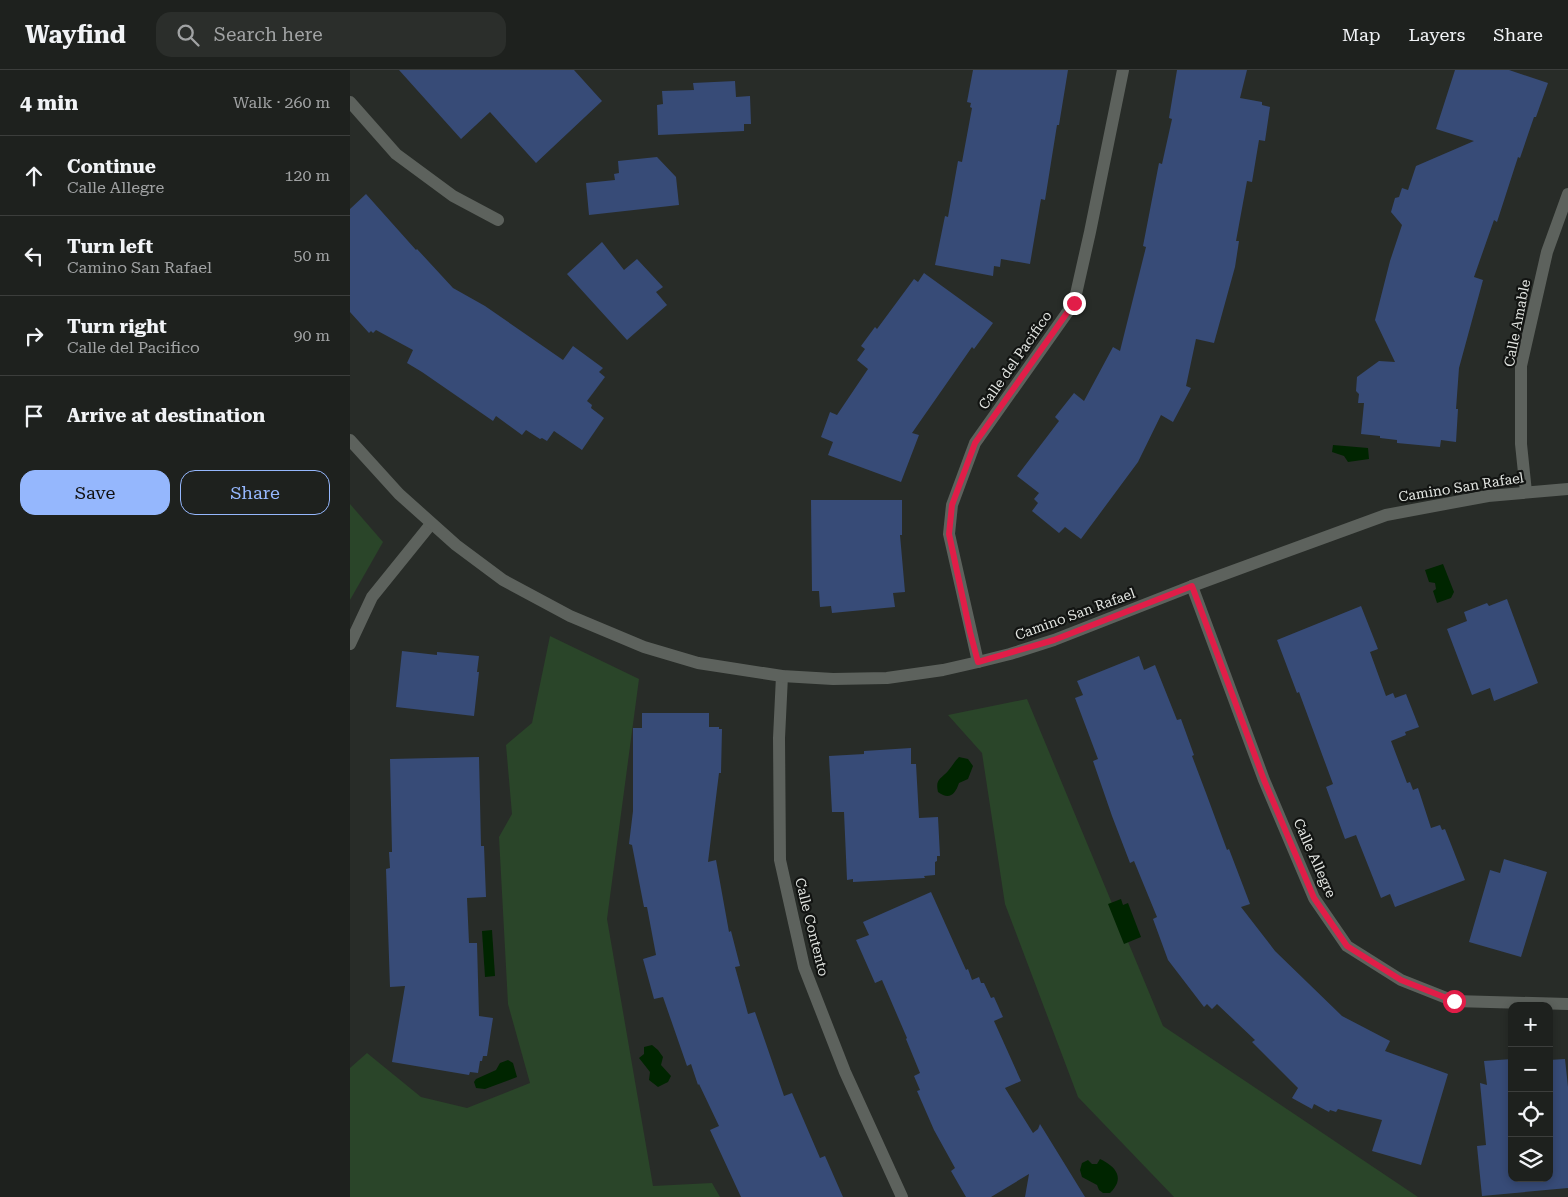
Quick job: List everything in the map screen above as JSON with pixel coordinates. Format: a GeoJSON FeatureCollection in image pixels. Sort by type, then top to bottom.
{"type":"FeatureCollection","features":[{"type":"Feature","properties":{"kind":"street","name":"Calle del Pacifico"},"geometry":{"type":"LineString","coordinates":[[978,662],[949,534],[952,505],[975,443],[1074,303],[1123,70]]}},
{"type":"Feature","properties":{"kind":"street"},"geometry":{"type":"LineString","coordinates":[[350,102],[396,154],[453,196],[498,220]]}},
{"type":"Feature","properties":{"kind":"street","name":"Calle Amable"},"geometry":{"type":"LineString","coordinates":[[1526,492],[1521,444],[1521,366],[1547,252],[1568,194]]}},
{"type":"Feature","properties":{"kind":"street","name":"Camino San Rafael"},"geometry":{"type":"LineString","coordinates":[[350,440],[399,494],[456,545],[504,580],[570,616],[644,647],[698,663],[782,676],[833,679],[887,678],[943,670],[1054,640],[1192,586],[1386,514],[1488,496],[1568,489]]}},
{"type":"Feature","properties":{"kind":"street"},"geometry":{"type":"LineString","coordinates":[[350,644],[372,597],[432,524]]}},
{"type":"Feature","properties":{"kind":"street","name":"Calle Allegre"},"geometry":{"type":"LineString","coordinates":[[1192,586],[1264,780],[1314,898],[1347,946],[1401,980],[1454,1001],[1568,1004]]}},
{"type":"Feature","properties":{"kind":"street","name":"Calle Contento"},"geometry":{"type":"LineString","coordinates":[[782,676],[779,738],[780,860],[804,967],[845,1072],[902,1197]]}},
{"type":"Feature","properties":{"kind":"shaded area"},"geometry":{"type":"Polygon","coordinates":[[[1333,445],[1368,448],[1369,459],[1348,462],[1344,456],[1332,452],[1333,445]]]}},
{"type":"Feature","properties":{"kind":"shaded area"},"geometry":{"type":"Polygon","coordinates":[[[350,504],[383,542],[350,600],[350,504]]]}},
{"type":"Feature","properties":{"kind":"shaded area"},"geometry":{"type":"Polygon","coordinates":[[[1443,564],[1454,592],[1451,598],[1437,603],[1433,591],[1436,589],[1435,583],[1429,582],[1425,570],[1443,564]]]}},
{"type":"Feature","properties":{"kind":"shaded area"},"geometry":{"type":"Polygon","coordinates":[[[550,636],[639,679],[607,919],[653,1186],[712,1183],[720,1197],[350,1197],[350,1068],[367,1053],[421,1097],[467,1108],[530,1083],[508,1004],[499,837],[512,814],[506,745],[532,723],[550,636]]]}},
{"type":"Feature","properties":{"kind":"shaded area"},"geometry":{"type":"Polygon","coordinates":[[[1027,699],[1163,1026],[1418,1197],[1174,1197],[1078,1097],[1005,904],[982,753],[948,715],[1027,699]]]}},
{"type":"Feature","properties":{"kind":"shaded area"},"geometry":{"type":"Polygon","coordinates":[[[959,757],[968,759],[973,766],[968,779],[959,783],[956,791],[951,795],[945,796],[938,792],[938,782],[959,757]]]}},
{"type":"Feature","properties":{"kind":"shaded area"},"geometry":{"type":"Polygon","coordinates":[[[1121,899],[1123,905],[1128,903],[1141,937],[1124,944],[1108,904],[1121,899]]]}},
{"type":"Feature","properties":{"kind":"shaded area"},"geometry":{"type":"Polygon","coordinates":[[[492,930],[495,976],[485,977],[482,931],[492,930]]]}},
{"type":"Feature","properties":{"kind":"shaded area"},"geometry":{"type":"Polygon","coordinates":[[[652,1045],[663,1057],[661,1065],[671,1076],[668,1082],[658,1087],[649,1080],[650,1072],[639,1058],[644,1054],[644,1047],[652,1045]]]}},
{"type":"Feature","properties":{"kind":"shaded area"},"geometry":{"type":"Polygon","coordinates":[[[508,1060],[513,1063],[517,1077],[485,1089],[476,1088],[474,1082],[476,1079],[496,1070],[500,1063],[508,1060]]]}},
{"type":"Feature","properties":{"kind":"shaded area"},"geometry":{"type":"Polygon","coordinates":[[[1100,1159],[1111,1166],[1117,1174],[1117,1183],[1110,1193],[1103,1193],[1097,1185],[1082,1177],[1080,1170],[1082,1163],[1088,1160],[1092,1164],[1097,1164],[1100,1159]]]}},
{"type":"Feature","properties":{"kind":"building"},"geometry":{"type":"Polygon","coordinates":[[[399,70],[574,70],[602,101],[536,163],[490,112],[461,139],[399,70]]]}},
{"type":"Feature","properties":{"kind":"building"},"geometry":{"type":"Polygon","coordinates":[[[973,70],[1068,70],[1045,200],[1041,199],[1030,264],[1001,259],[1000,267],[994,266],[993,276],[935,265],[945,216],[948,217],[958,161],[962,162],[972,108],[970,107],[971,103],[967,102],[973,70]]]}},
{"type":"Feature","properties":{"kind":"building"},"geometry":{"type":"Polygon","coordinates":[[[1177,70],[1247,70],[1240,98],[1262,102],[1262,105],[1270,107],[1265,141],[1259,140],[1252,182],[1247,181],[1236,241],[1239,241],[1235,267],[1214,343],[1196,339],[1186,386],[1191,388],[1173,422],[1161,415],[1138,462],[1081,539],[1065,527],[1059,533],[1032,511],[1038,503],[1034,499],[1039,493],[1017,476],[1059,421],[1055,417],[1074,393],[1084,401],[1113,347],[1120,351],[1146,247],[1143,246],[1159,163],[1162,164],[1172,119],[1169,118],[1177,70]]]}},
{"type":"Feature","properties":{"kind":"building"},"geometry":{"type":"Polygon","coordinates":[[[1455,70],[1509,70],[1548,83],[1520,158],[1518,157],[1497,222],[1494,220],[1474,277],[1483,280],[1459,368],[1456,442],[1441,440],[1440,447],[1397,443],[1397,440],[1361,434],[1364,403],[1358,403],[1359,394],[1356,391],[1357,377],[1379,361],[1395,362],[1375,320],[1390,261],[1402,225],[1391,212],[1395,198],[1399,197],[1402,188],[1408,190],[1416,166],[1474,141],[1436,129],[1455,70]]]}},
{"type":"Feature","properties":{"kind":"building"},"geometry":{"type":"Polygon","coordinates":[[[735,81],[736,97],[750,96],[751,124],[744,124],[744,131],[658,135],[657,105],[663,104],[662,91],[694,90],[693,83],[735,81]]]}},
{"type":"Feature","properties":{"kind":"building"},"geometry":{"type":"Polygon","coordinates":[[[657,157],[676,177],[679,205],[589,215],[586,183],[615,180],[614,174],[619,173],[618,161],[657,157]]]}},
{"type":"Feature","properties":{"kind":"building"},"geometry":{"type":"Polygon","coordinates":[[[366,194],[453,288],[485,306],[563,360],[573,346],[603,368],[599,372],[605,377],[587,401],[592,405],[591,408],[604,418],[582,450],[554,431],[547,441],[526,430],[522,435],[496,416],[493,421],[407,363],[413,350],[376,330],[373,333],[371,331],[369,333],[350,312],[350,209],[366,194]]]}},
{"type":"Feature","properties":{"kind":"building"},"geometry":{"type":"Polygon","coordinates":[[[602,242],[624,270],[637,259],[663,287],[656,292],[667,305],[627,340],[567,274],[602,242]]]}},
{"type":"Feature","properties":{"kind":"building"},"geometry":{"type":"Polygon","coordinates":[[[924,273],[993,323],[974,349],[972,347],[912,433],[919,435],[901,482],[828,455],[833,442],[821,437],[830,412],[837,415],[868,369],[857,360],[865,349],[861,346],[875,327],[877,329],[914,279],[918,282],[924,273]]]}},
{"type":"Feature","properties":{"kind":"building"},"geometry":{"type":"Polygon","coordinates":[[[811,500],[902,500],[902,535],[900,535],[905,592],[893,593],[895,607],[832,613],[831,606],[820,607],[819,591],[812,591],[811,500]]]}},
{"type":"Feature","properties":{"kind":"building"},"geometry":{"type":"Polygon","coordinates":[[[1507,599],[1538,683],[1494,701],[1490,688],[1472,695],[1447,629],[1467,621],[1464,612],[1487,603],[1489,606],[1507,599]]]}},
{"type":"Feature","properties":{"kind":"building"},"geometry":{"type":"Polygon","coordinates":[[[1361,606],[1378,649],[1370,652],[1386,696],[1393,693],[1395,698],[1406,694],[1419,727],[1405,732],[1406,735],[1391,741],[1407,783],[1410,782],[1413,790],[1418,788],[1431,828],[1440,825],[1442,830],[1445,829],[1465,880],[1395,907],[1390,894],[1381,898],[1356,835],[1345,839],[1326,787],[1333,784],[1299,692],[1297,693],[1277,640],[1361,606]]]}},
{"type":"Feature","properties":{"kind":"building"},"geometry":{"type":"Polygon","coordinates":[[[402,651],[437,655],[437,652],[479,656],[474,716],[396,707],[402,651]]]}},
{"type":"Feature","properties":{"kind":"building"},"geometry":{"type":"Polygon","coordinates":[[[1139,656],[1144,670],[1155,665],[1177,720],[1181,719],[1194,755],[1192,756],[1227,850],[1229,849],[1250,904],[1241,907],[1275,951],[1342,1016],[1390,1041],[1385,1051],[1448,1074],[1421,1165],[1372,1151],[1382,1120],[1338,1109],[1336,1112],[1330,1110],[1329,1112],[1314,1104],[1312,1109],[1292,1098],[1298,1088],[1252,1042],[1255,1040],[1217,1004],[1212,1009],[1207,1004],[1204,1007],[1168,960],[1153,919],[1157,917],[1134,861],[1130,863],[1112,816],[1093,761],[1098,759],[1075,698],[1083,695],[1077,681],[1139,656]]]}},
{"type":"Feature","properties":{"kind":"building"},"geometry":{"type":"Polygon","coordinates":[[[642,713],[709,713],[709,727],[719,727],[719,729],[722,729],[721,773],[719,773],[708,862],[716,860],[729,932],[731,931],[740,966],[735,967],[748,1014],[755,1012],[784,1096],[792,1093],[820,1158],[825,1156],[843,1197],[741,1197],[710,1130],[719,1126],[698,1085],[691,1064],[687,1066],[663,997],[654,999],[643,959],[656,955],[632,845],[629,844],[633,811],[633,728],[642,728],[642,713]]]}},
{"type":"Feature","properties":{"kind":"building"},"geometry":{"type":"Polygon","coordinates":[[[911,748],[911,764],[916,764],[919,818],[938,817],[940,856],[937,856],[937,861],[935,862],[935,875],[924,876],[925,878],[853,882],[853,879],[847,880],[844,812],[832,812],[829,756],[864,754],[864,751],[911,748]]]}},
{"type":"Feature","properties":{"kind":"building"},"geometry":{"type":"Polygon","coordinates":[[[479,757],[481,846],[484,846],[486,897],[467,898],[469,943],[477,943],[479,1016],[493,1018],[487,1056],[483,1056],[482,1061],[480,1061],[478,1073],[470,1072],[469,1075],[392,1062],[405,986],[390,987],[386,869],[390,868],[389,852],[392,852],[390,759],[479,757]]]}},
{"type":"Feature","properties":{"kind":"building"},"geometry":{"type":"Polygon","coordinates":[[[1504,859],[1547,872],[1521,957],[1469,942],[1490,870],[1500,873],[1504,859]]]}},
{"type":"Feature","properties":{"kind":"building"},"geometry":{"type":"Polygon","coordinates":[[[931,892],[966,970],[968,969],[972,980],[979,977],[981,983],[984,983],[991,998],[994,997],[1003,1017],[994,1021],[1021,1081],[1005,1088],[1033,1133],[1040,1124],[1085,1197],[1025,1197],[1029,1174],[991,1197],[966,1197],[951,1171],[955,1168],[934,1130],[917,1091],[920,1090],[914,1076],[920,1073],[907,1038],[882,980],[875,983],[856,940],[869,935],[863,922],[931,892]]]}},
{"type":"Feature","properties":{"kind":"building"},"geometry":{"type":"Polygon","coordinates":[[[1508,1059],[1508,1182],[1553,1182],[1553,1060],[1565,1059],[1568,1087],[1568,1188],[1482,1196],[1477,1146],[1486,1145],[1480,1083],[1487,1085],[1484,1061],[1508,1059]]]}},
{"type":"Feature","properties":{"kind":"route"},"geometry":{"type":"LineString","coordinates":[[1074,303],[975,443],[952,505],[949,534],[978,662],[1054,640],[1192,586],[1264,780],[1314,898],[1347,946],[1401,980],[1454,1001]]}}]}
